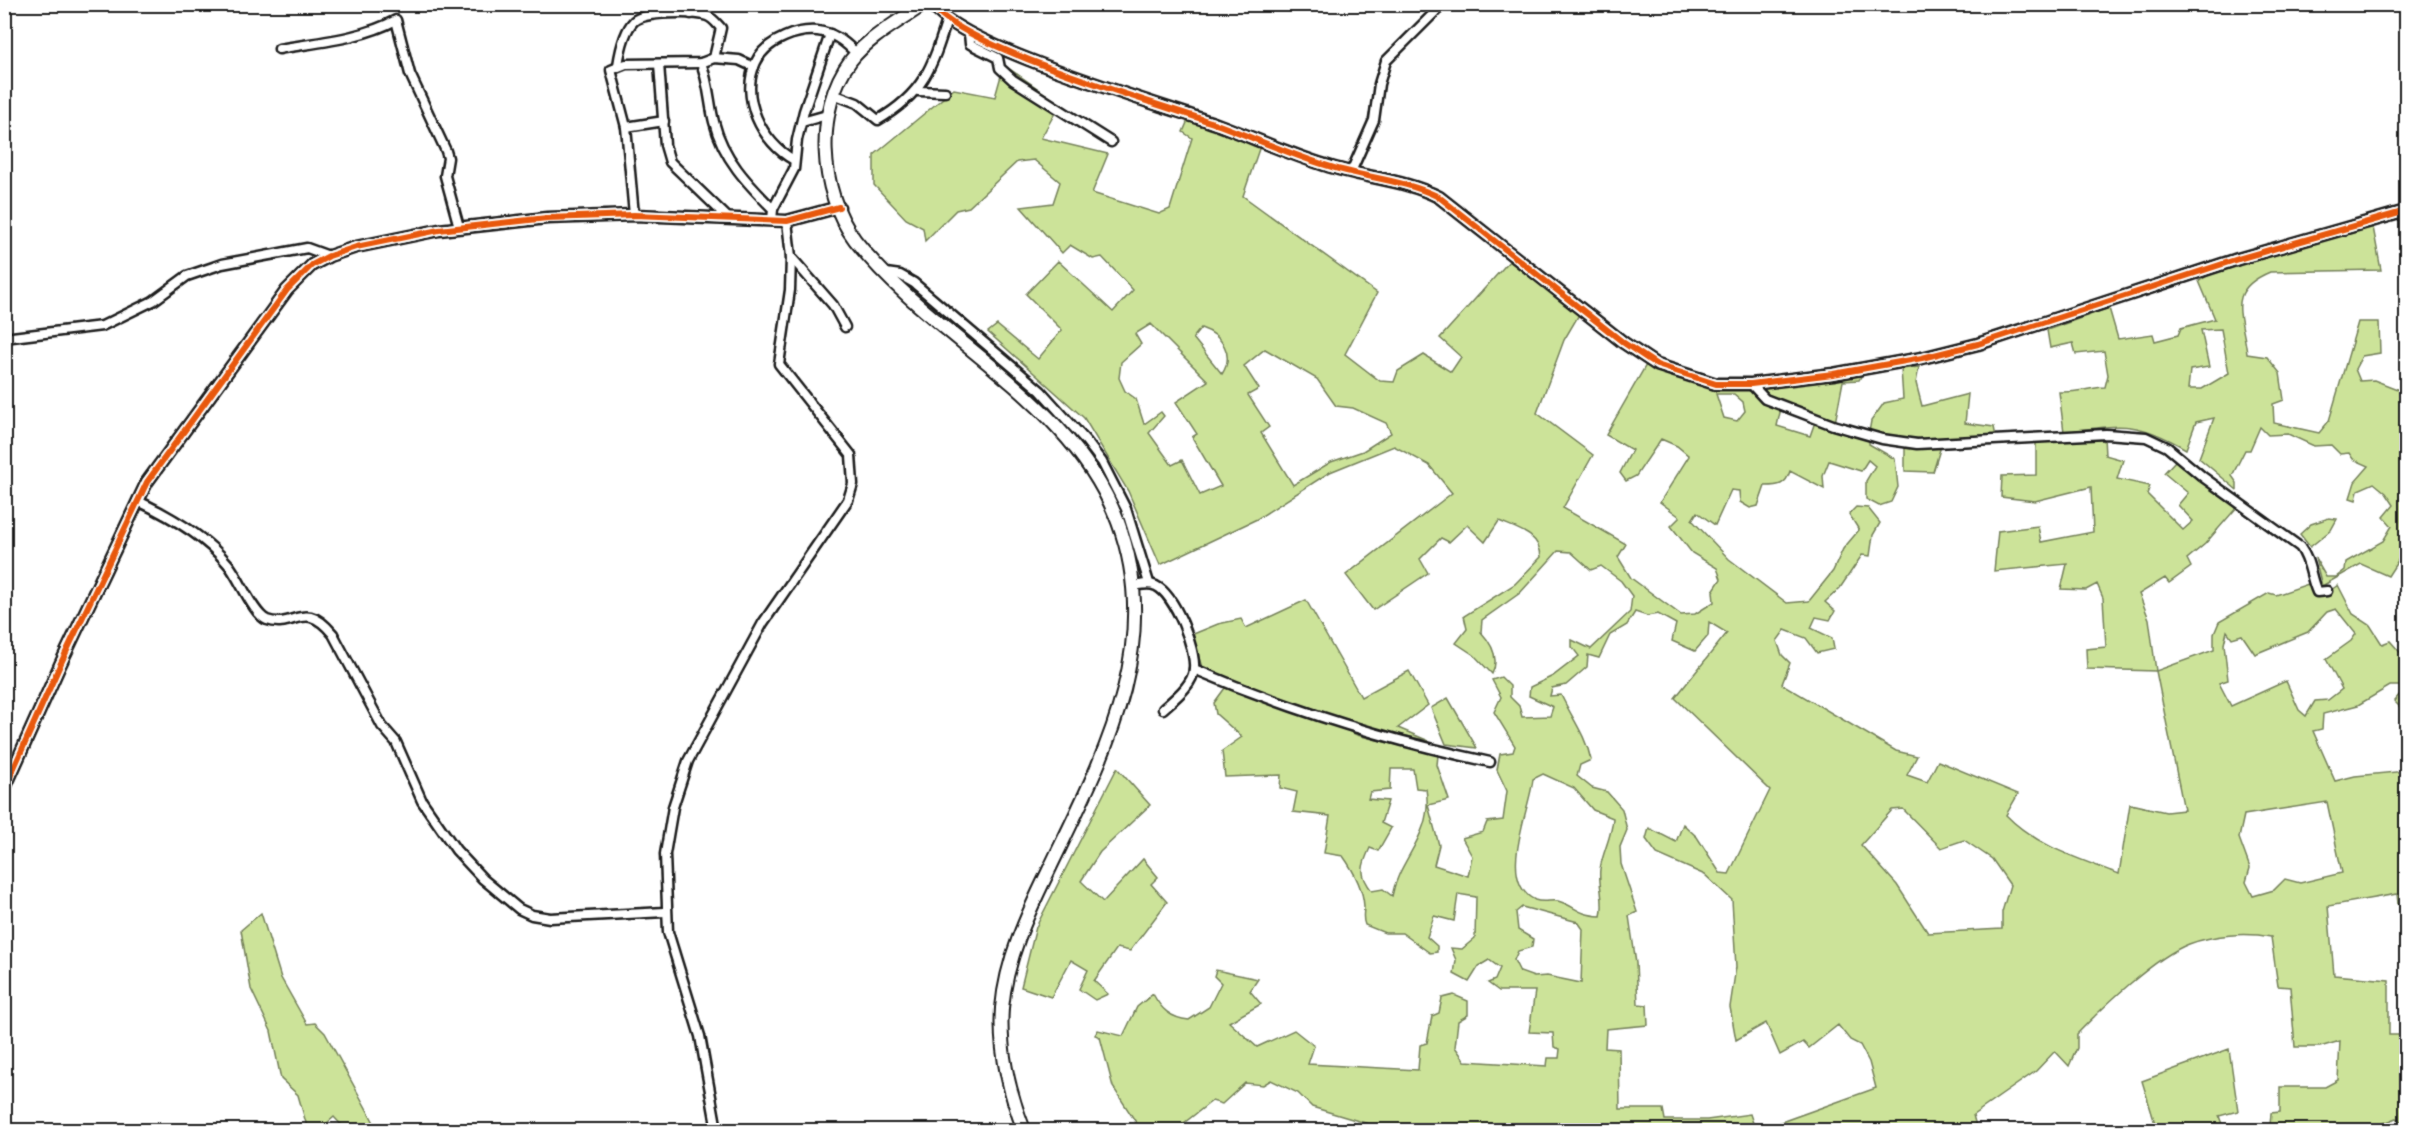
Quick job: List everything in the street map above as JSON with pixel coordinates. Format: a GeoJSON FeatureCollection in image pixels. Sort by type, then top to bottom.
{"type":"FeatureCollection","features":[{"type":"Feature","properties":{"kind":"main road"},"geometry":{"type":"LineString","coordinates":[[924,4],[857,54],[833,94],[827,115],[825,150],[839,207],[856,241],[886,273],[1034,405],[1073,446],[1091,470],[1117,518],[1125,542],[1134,586],[1130,663],[1119,715],[1108,744],[1028,912],[1017,942],[1002,1007],[1006,1074],[1024,1131]]}},
{"type":"Feature","properties":{"kind":"street"},"geometry":{"type":"LineString","coordinates":[[932,4],[947,20],[969,33],[1085,80],[1218,124],[1326,166],[1420,188],[1439,197],[1586,315],[1657,364],[1716,384],[1751,384],[1922,358],[1978,344],[2238,259],[2406,211]]}},
{"type":"Feature","properties":{"kind":"street"},"geometry":{"type":"LineString","coordinates":[[1351,172],[1374,120],[1379,84],[1386,61],[1443,4]]}},
{"type":"Feature","properties":{"kind":"street"},"geometry":{"type":"LineString","coordinates":[[618,65],[629,28],[635,20],[691,9],[706,15],[721,28],[714,58]]}},
{"type":"Feature","properties":{"kind":"street"},"geometry":{"type":"LineString","coordinates":[[279,49],[361,33],[381,28],[396,20],[410,74],[446,151],[448,158],[445,176],[459,227]]}},
{"type":"Feature","properties":{"kind":"street"},"geometry":{"type":"LineString","coordinates":[[833,94],[857,103],[878,120],[918,91],[931,66],[947,20]]}},
{"type":"Feature","properties":{"kind":"street"},"geometry":{"type":"LineString","coordinates":[[794,160],[775,145],[756,120],[751,91],[754,67],[765,50],[786,37],[813,31],[830,34],[846,43],[857,54]]}},
{"type":"Feature","properties":{"kind":"street"},"geometry":{"type":"LineString","coordinates":[[969,33],[970,44],[998,58],[1000,68],[1014,80],[1111,142]]}},
{"type":"Feature","properties":{"kind":"street"},"geometry":{"type":"LineString","coordinates":[[772,215],[790,180],[812,81],[830,34]]}},
{"type":"Feature","properties":{"kind":"street"},"geometry":{"type":"LineString","coordinates":[[634,215],[626,127],[611,70],[618,65],[701,63],[714,58],[739,60],[754,67]]}},
{"type":"Feature","properties":{"kind":"street"},"geometry":{"type":"LineString","coordinates":[[701,63],[709,83],[713,118],[724,150],[738,172],[772,215]]}},
{"type":"Feature","properties":{"kind":"street"},"geometry":{"type":"LineString","coordinates":[[658,64],[663,121],[670,162],[728,218]]}},
{"type":"Feature","properties":{"kind":"street"},"geometry":{"type":"LineString","coordinates":[[918,91],[945,92]]}},
{"type":"Feature","properties":{"kind":"street"},"geometry":{"type":"LineString","coordinates":[[802,122],[827,115]]}},
{"type":"Feature","properties":{"kind":"street"},"geometry":{"type":"LineString","coordinates":[[626,127],[663,121]]}},
{"type":"Feature","properties":{"kind":"street"},"geometry":{"type":"LineString","coordinates":[[4,790],[138,501],[170,448],[286,290],[312,265],[329,256],[356,247],[459,227],[547,218],[634,215],[728,218],[772,215],[787,221],[839,207]]}},
{"type":"Feature","properties":{"kind":"street"},"geometry":{"type":"LineString","coordinates":[[717,1131],[700,1036],[672,949],[665,912],[665,854],[669,827],[688,761],[763,623],[848,500],[853,484],[851,455],[778,364],[787,320],[791,257],[787,221]]}},
{"type":"Feature","properties":{"kind":"street"},"geometry":{"type":"LineString","coordinates":[[4,338],[102,326],[153,301],[187,276],[222,264],[306,248],[329,256]]}},
{"type":"Feature","properties":{"kind":"street"},"geometry":{"type":"LineString","coordinates":[[791,257],[833,305],[845,327]]}},
{"type":"Feature","properties":{"kind":"street"},"geometry":{"type":"LineString","coordinates":[[886,273],[900,275],[914,283],[1064,414],[1102,462],[1126,509],[1149,584]]}},
{"type":"Feature","properties":{"kind":"street"},"geometry":{"type":"LineString","coordinates":[[1751,384],[1765,399],[1833,425],[1882,439],[1917,444],[2113,433],[2155,440],[2300,547],[2311,565],[2315,589],[2317,592],[2327,591]]}},
{"type":"Feature","properties":{"kind":"street"},"geometry":{"type":"LineString","coordinates":[[138,501],[186,528],[227,563],[259,613],[267,620],[277,621],[304,615],[324,622],[333,634],[382,726],[396,742],[422,801],[456,850],[483,879],[519,909],[532,915],[568,919],[665,912]]}},
{"type":"Feature","properties":{"kind":"street"},"geometry":{"type":"LineString","coordinates":[[1134,586],[1149,584],[1163,591],[1172,603],[1190,645],[1194,669],[1188,684],[1163,709]]}},
{"type":"Feature","properties":{"kind":"street"},"geometry":{"type":"LineString","coordinates":[[1194,669],[1258,697],[1335,723],[1394,741],[1490,762]]}},
{"type":"Feature","properties":{"kind":"green space"},"geometry":{"type":"Polygon","coordinates":[[[1004,65],[1060,104],[1041,138],[1108,154],[1092,193],[1159,214],[1170,209],[1192,138],[1183,132],[1189,118],[1261,143],[1243,196],[1377,293],[1345,354],[1380,381],[1394,382],[1398,371],[1424,355],[1451,372],[1461,357],[1440,338],[1512,258],[1580,313],[1564,340],[1537,413],[1593,455],[1563,508],[1626,544],[1618,557],[1631,578],[1681,615],[1695,614],[1714,602],[1713,591],[1721,579],[1717,568],[1692,553],[1671,526],[1680,517],[1660,502],[1689,456],[1677,446],[1661,439],[1636,476],[1626,481],[1620,473],[1632,450],[1606,435],[1646,365],[1707,386],[1749,387],[1764,403],[1781,408],[1777,426],[1810,436],[1815,422],[1869,439],[1869,444],[1895,459],[1898,487],[1891,502],[1879,506],[1866,499],[1866,481],[1875,466],[1868,460],[1861,471],[1829,461],[1823,476],[1824,489],[1790,471],[1781,484],[1765,486],[1758,506],[1750,508],[1740,502],[1739,491],[1731,490],[1715,525],[1697,512],[1692,520],[1729,559],[1787,603],[1809,601],[1833,571],[1843,549],[1859,530],[1849,514],[1856,507],[1868,508],[1880,523],[1873,535],[1870,556],[1862,555],[1840,588],[1825,602],[1835,611],[1830,620],[1816,617],[1811,628],[1832,638],[1834,649],[1817,653],[1806,638],[1785,630],[1777,641],[1782,655],[1790,663],[1782,684],[1896,751],[1917,756],[1907,775],[1927,782],[1938,761],[2018,794],[2006,815],[2018,826],[2044,843],[2119,874],[2130,804],[2166,812],[2184,810],[2156,671],[2214,650],[2214,634],[2219,622],[2269,593],[2276,595],[2311,583],[2313,594],[2324,595],[2338,585],[2353,614],[2370,625],[2382,644],[2390,641],[2406,659],[2406,709],[2402,709],[2394,701],[2401,693],[2400,686],[2390,686],[2358,705],[2323,714],[2322,729],[2313,731],[2335,781],[2355,776],[2406,771],[2406,905],[2398,904],[2397,894],[2328,906],[2334,975],[2389,980],[2389,1035],[2406,1035],[2406,1127],[2397,1118],[2379,1125],[2376,1130],[2157,1130],[2142,1081],[2229,1049],[2238,1111],[2219,1116],[2223,1127],[2270,1126],[2271,1113],[2280,1112],[2280,1087],[2325,1087],[2338,1080],[2340,1041],[2320,1047],[2295,1047],[2290,987],[2278,986],[2271,937],[2229,935],[2208,938],[2175,950],[2145,971],[2077,1034],[2077,1048],[2069,1066],[2055,1051],[2036,1071],[1973,1115],[1977,1130],[1419,1130],[1372,1125],[1312,1107],[1298,1093],[1271,1080],[1263,1085],[1245,1083],[1222,1104],[1212,1101],[1175,1130],[1141,1130],[1113,1087],[1100,1037],[1095,1035],[1098,1030],[1123,1036],[1137,1007],[1153,994],[1167,1012],[1189,1020],[1209,1007],[1221,983],[1214,976],[1216,970],[1258,979],[1250,991],[1261,1004],[1229,1022],[1257,1047],[1294,1030],[1314,1046],[1308,1064],[1418,1070],[1420,1045],[1427,1043],[1432,1016],[1439,1013],[1442,998],[1454,995],[1468,1001],[1468,1015],[1458,1021],[1455,1047],[1465,1061],[1547,1066],[1548,1058],[1559,1058],[1560,1049],[1554,1047],[1553,1033],[1529,1032],[1535,991],[1499,991],[1488,983],[1495,980],[1500,968],[1489,960],[1479,966],[1469,982],[1454,974],[1456,960],[1451,948],[1462,949],[1475,938],[1476,897],[1458,894],[1454,921],[1434,916],[1427,937],[1437,946],[1437,952],[1430,953],[1402,933],[1385,933],[1365,925],[1362,893],[1350,867],[1343,856],[1324,853],[1330,816],[1293,812],[1297,792],[1280,788],[1281,775],[1225,777],[1222,751],[1242,737],[1216,714],[1214,703],[1225,688],[1327,721],[1357,735],[1438,755],[1437,765],[1449,800],[1428,805],[1439,845],[1434,865],[1468,876],[1472,856],[1462,838],[1483,832],[1487,822],[1503,820],[1507,791],[1497,770],[1500,754],[1513,752],[1515,746],[1494,712],[1501,697],[1492,680],[1501,677],[1510,686],[1510,697],[1519,706],[1522,717],[1550,716],[1553,707],[1529,696],[1530,687],[1553,676],[1579,656],[1572,647],[1572,640],[1591,649],[1630,612],[1632,596],[1621,581],[1601,566],[1591,570],[1571,552],[1558,551],[1520,593],[1482,620],[1481,632],[1491,646],[1495,657],[1492,674],[1474,655],[1456,643],[1467,629],[1464,616],[1515,584],[1541,557],[1540,549],[1532,538],[1499,521],[1485,542],[1467,525],[1449,542],[1441,538],[1420,559],[1428,573],[1373,610],[1346,575],[1452,493],[1429,465],[1394,446],[1330,472],[1257,519],[1160,565],[1128,491],[1084,418],[988,332],[997,325],[1038,359],[1062,330],[1026,294],[1058,261],[1113,312],[1133,290],[1102,257],[1093,259],[1070,245],[1062,253],[1021,207],[1053,203],[1060,182],[1034,160],[1017,162],[969,207],[956,210],[925,241],[923,228],[906,219],[874,185],[874,155],[954,89],[995,97],[1004,65]],[[1151,324],[1135,334],[1141,344],[1121,362],[1119,378],[1125,391],[1136,399],[1144,424],[1161,412],[1164,416],[1149,433],[1172,465],[1182,460],[1200,495],[1221,486],[1192,437],[1197,434],[1176,402],[1208,381],[1151,324]],[[1201,328],[1193,338],[1222,374],[1227,359],[1224,346],[1215,335],[1201,328]],[[1265,349],[1244,366],[1259,389],[1248,395],[1269,427],[1261,433],[1293,485],[1331,462],[1363,451],[1391,433],[1386,423],[1353,408],[1336,406],[1317,379],[1265,349]],[[1716,394],[1724,418],[1737,421],[1745,411],[1743,402],[1734,394],[1716,394]],[[2336,609],[2327,612],[2308,632],[2255,654],[2242,635],[2232,638],[2227,631],[2224,644],[2228,680],[2219,683],[2231,706],[2286,681],[2299,710],[2306,716],[2315,701],[2328,700],[2342,689],[2326,659],[2351,641],[2356,634],[2336,609]],[[1635,612],[1627,625],[1610,635],[1599,658],[1588,655],[1587,667],[1566,685],[1552,688],[1550,696],[1561,695],[1589,751],[1591,760],[1580,765],[1577,776],[1592,788],[1607,792],[1622,809],[1627,830],[1620,847],[1621,864],[1637,912],[1629,916],[1636,963],[1638,1004],[1647,1005],[1648,1025],[1606,1029],[1605,1048],[1619,1049],[1620,1109],[1663,1109],[1665,1120],[1707,1120],[1750,1114],[1754,1126],[1770,1126],[1876,1088],[1869,1062],[1860,1045],[1850,1040],[1838,1025],[1809,1048],[1803,1042],[1780,1055],[1766,1023],[1736,1040],[1730,1007],[1736,967],[1732,900],[1705,875],[1657,854],[1646,839],[1649,828],[1676,842],[1683,824],[1697,837],[1720,873],[1729,874],[1770,790],[1675,698],[1727,633],[1709,622],[1708,636],[1695,651],[1672,641],[1676,624],[1658,614],[1647,616],[1635,612]],[[1391,769],[1390,790],[1370,792],[1368,799],[1388,801],[1381,823],[1391,828],[1378,851],[1370,848],[1363,865],[1363,875],[1372,891],[1383,889],[1392,896],[1401,870],[1421,833],[1427,805],[1426,789],[1416,788],[1413,769],[1391,769]],[[1543,774],[1533,779],[1516,862],[1518,877],[1524,891],[1535,900],[1558,901],[1587,914],[1601,916],[1600,869],[1613,818],[1593,810],[1574,788],[1543,774]],[[2327,802],[2244,815],[2239,838],[2250,868],[2246,882],[2253,896],[2274,890],[2285,879],[2300,883],[2342,873],[2327,802]],[[1903,809],[1892,810],[1861,845],[1897,885],[1928,933],[2002,929],[2002,912],[2010,885],[1992,859],[1964,840],[1941,848],[1903,809]],[[1522,907],[1516,912],[1518,930],[1533,939],[1532,947],[1518,951],[1514,960],[1520,972],[1534,977],[1547,976],[1581,983],[1583,929],[1578,922],[1522,907]]]}},
{"type":"Feature","properties":{"kind":"green space"},"geometry":{"type":"Polygon","coordinates":[[[2373,227],[2381,270],[2270,272],[2246,287],[2241,296],[2240,316],[2247,354],[2267,357],[2280,373],[2284,400],[2273,404],[2274,423],[2319,433],[2329,421],[2358,322],[2379,322],[2380,353],[2362,356],[2355,369],[2360,381],[2374,380],[2405,392],[2406,389],[2406,548],[2388,576],[2361,564],[2322,586],[2315,558],[2326,577],[2336,577],[2345,570],[2346,562],[2383,541],[2392,526],[2384,517],[2394,505],[2386,493],[2374,483],[2358,490],[2356,500],[2350,498],[2355,482],[2369,466],[2353,459],[2349,453],[2340,454],[2331,445],[2314,446],[2288,434],[2268,435],[2260,427],[2250,450],[2245,450],[2232,476],[2237,483],[2237,490],[2199,458],[2214,418],[2196,422],[2186,449],[2153,433],[2127,427],[2100,427],[2064,432],[2059,392],[2105,387],[2108,375],[2104,351],[2076,354],[2073,343],[2050,348],[2047,330],[2109,308],[2118,339],[2153,334],[2155,341],[2178,335],[2181,328],[2215,319],[2199,281],[2216,271],[2259,255],[2373,227]],[[2221,329],[2201,330],[2209,367],[2190,370],[2188,389],[2202,389],[2229,373],[2221,329]]]}},
{"type":"Feature","properties":{"kind":"green space"},"geometry":{"type":"Polygon","coordinates":[[[1919,367],[1916,383],[1922,406],[1968,394],[1965,423],[1994,427],[1996,437],[1916,438],[1869,432],[1871,421],[1884,403],[1903,399],[1901,369],[1919,367]]]}},
{"type":"Feature","properties":{"kind":"green space"},"geometry":{"type":"Polygon","coordinates":[[[1863,373],[1859,380],[1843,381],[1835,423],[1799,407],[1769,398],[1757,386],[1863,373]]]}},
{"type":"Feature","properties":{"kind":"green space"},"geometry":{"type":"Polygon","coordinates":[[[2104,437],[2105,455],[2123,460],[2117,479],[2150,486],[2147,494],[2183,530],[2193,521],[2178,505],[2188,493],[2164,473],[2176,460],[2239,505],[2205,544],[2187,559],[2191,567],[2169,583],[2165,578],[2139,594],[2149,619],[2156,671],[2087,669],[2086,649],[2106,647],[2103,598],[2097,584],[2086,590],[2061,589],[2067,564],[1994,571],[1998,531],[2038,526],[2041,542],[2093,532],[2091,487],[2035,501],[2001,497],[2002,476],[2036,475],[2036,441],[2104,437]]]}},
{"type":"Feature","properties":{"kind":"green space"},"geometry":{"type":"Polygon","coordinates":[[[1905,446],[1941,446],[1933,472],[1905,471],[1905,446]]]}},
{"type":"Feature","properties":{"kind":"green space"},"geometry":{"type":"Polygon","coordinates":[[[2329,518],[2337,519],[2331,530],[2310,547],[2300,534],[2311,524],[2329,518]]]}},
{"type":"Feature","properties":{"kind":"green space"},"geometry":{"type":"Polygon","coordinates":[[[1306,600],[1361,697],[1409,671],[1428,705],[1398,728],[1429,741],[1356,725],[1215,676],[1202,667],[1191,635],[1218,624],[1241,619],[1246,628],[1306,600]]]}},
{"type":"Feature","properties":{"kind":"green space"},"geometry":{"type":"Polygon","coordinates":[[[1448,698],[1477,748],[1446,744],[1431,708],[1448,698]]]}},
{"type":"Feature","properties":{"kind":"green space"},"geometry":{"type":"Polygon","coordinates":[[[1117,768],[1150,805],[1100,852],[1081,881],[1103,902],[1143,859],[1158,877],[1151,884],[1167,902],[1130,951],[1117,948],[1094,981],[1108,994],[1095,1000],[1079,989],[1088,970],[1071,960],[1051,997],[1021,987],[1036,927],[1117,768]]]}},
{"type":"Feature","properties":{"kind":"green space"},"geometry":{"type":"Polygon","coordinates":[[[261,913],[281,978],[307,1024],[315,1023],[325,1033],[378,1130],[346,1130],[334,1117],[319,1130],[308,1130],[298,1095],[281,1079],[271,1031],[251,989],[241,930],[261,913]]]}},
{"type":"Feature","properties":{"kind":"cycle path"},"geometry":{"type":"LineString","coordinates":[[932,4],[949,21],[1019,56],[1219,125],[1312,161],[1397,182],[1439,197],[1624,343],[1657,365],[1716,384],[1751,384],[1833,374],[1922,358],[1978,344],[2238,259],[2406,211]]}},
{"type":"Feature","properties":{"kind":"cycle path"},"geometry":{"type":"LineString","coordinates":[[4,790],[60,665],[147,482],[287,290],[312,265],[329,256],[356,247],[439,230],[547,218],[634,215],[787,221],[839,207]]}}]}
